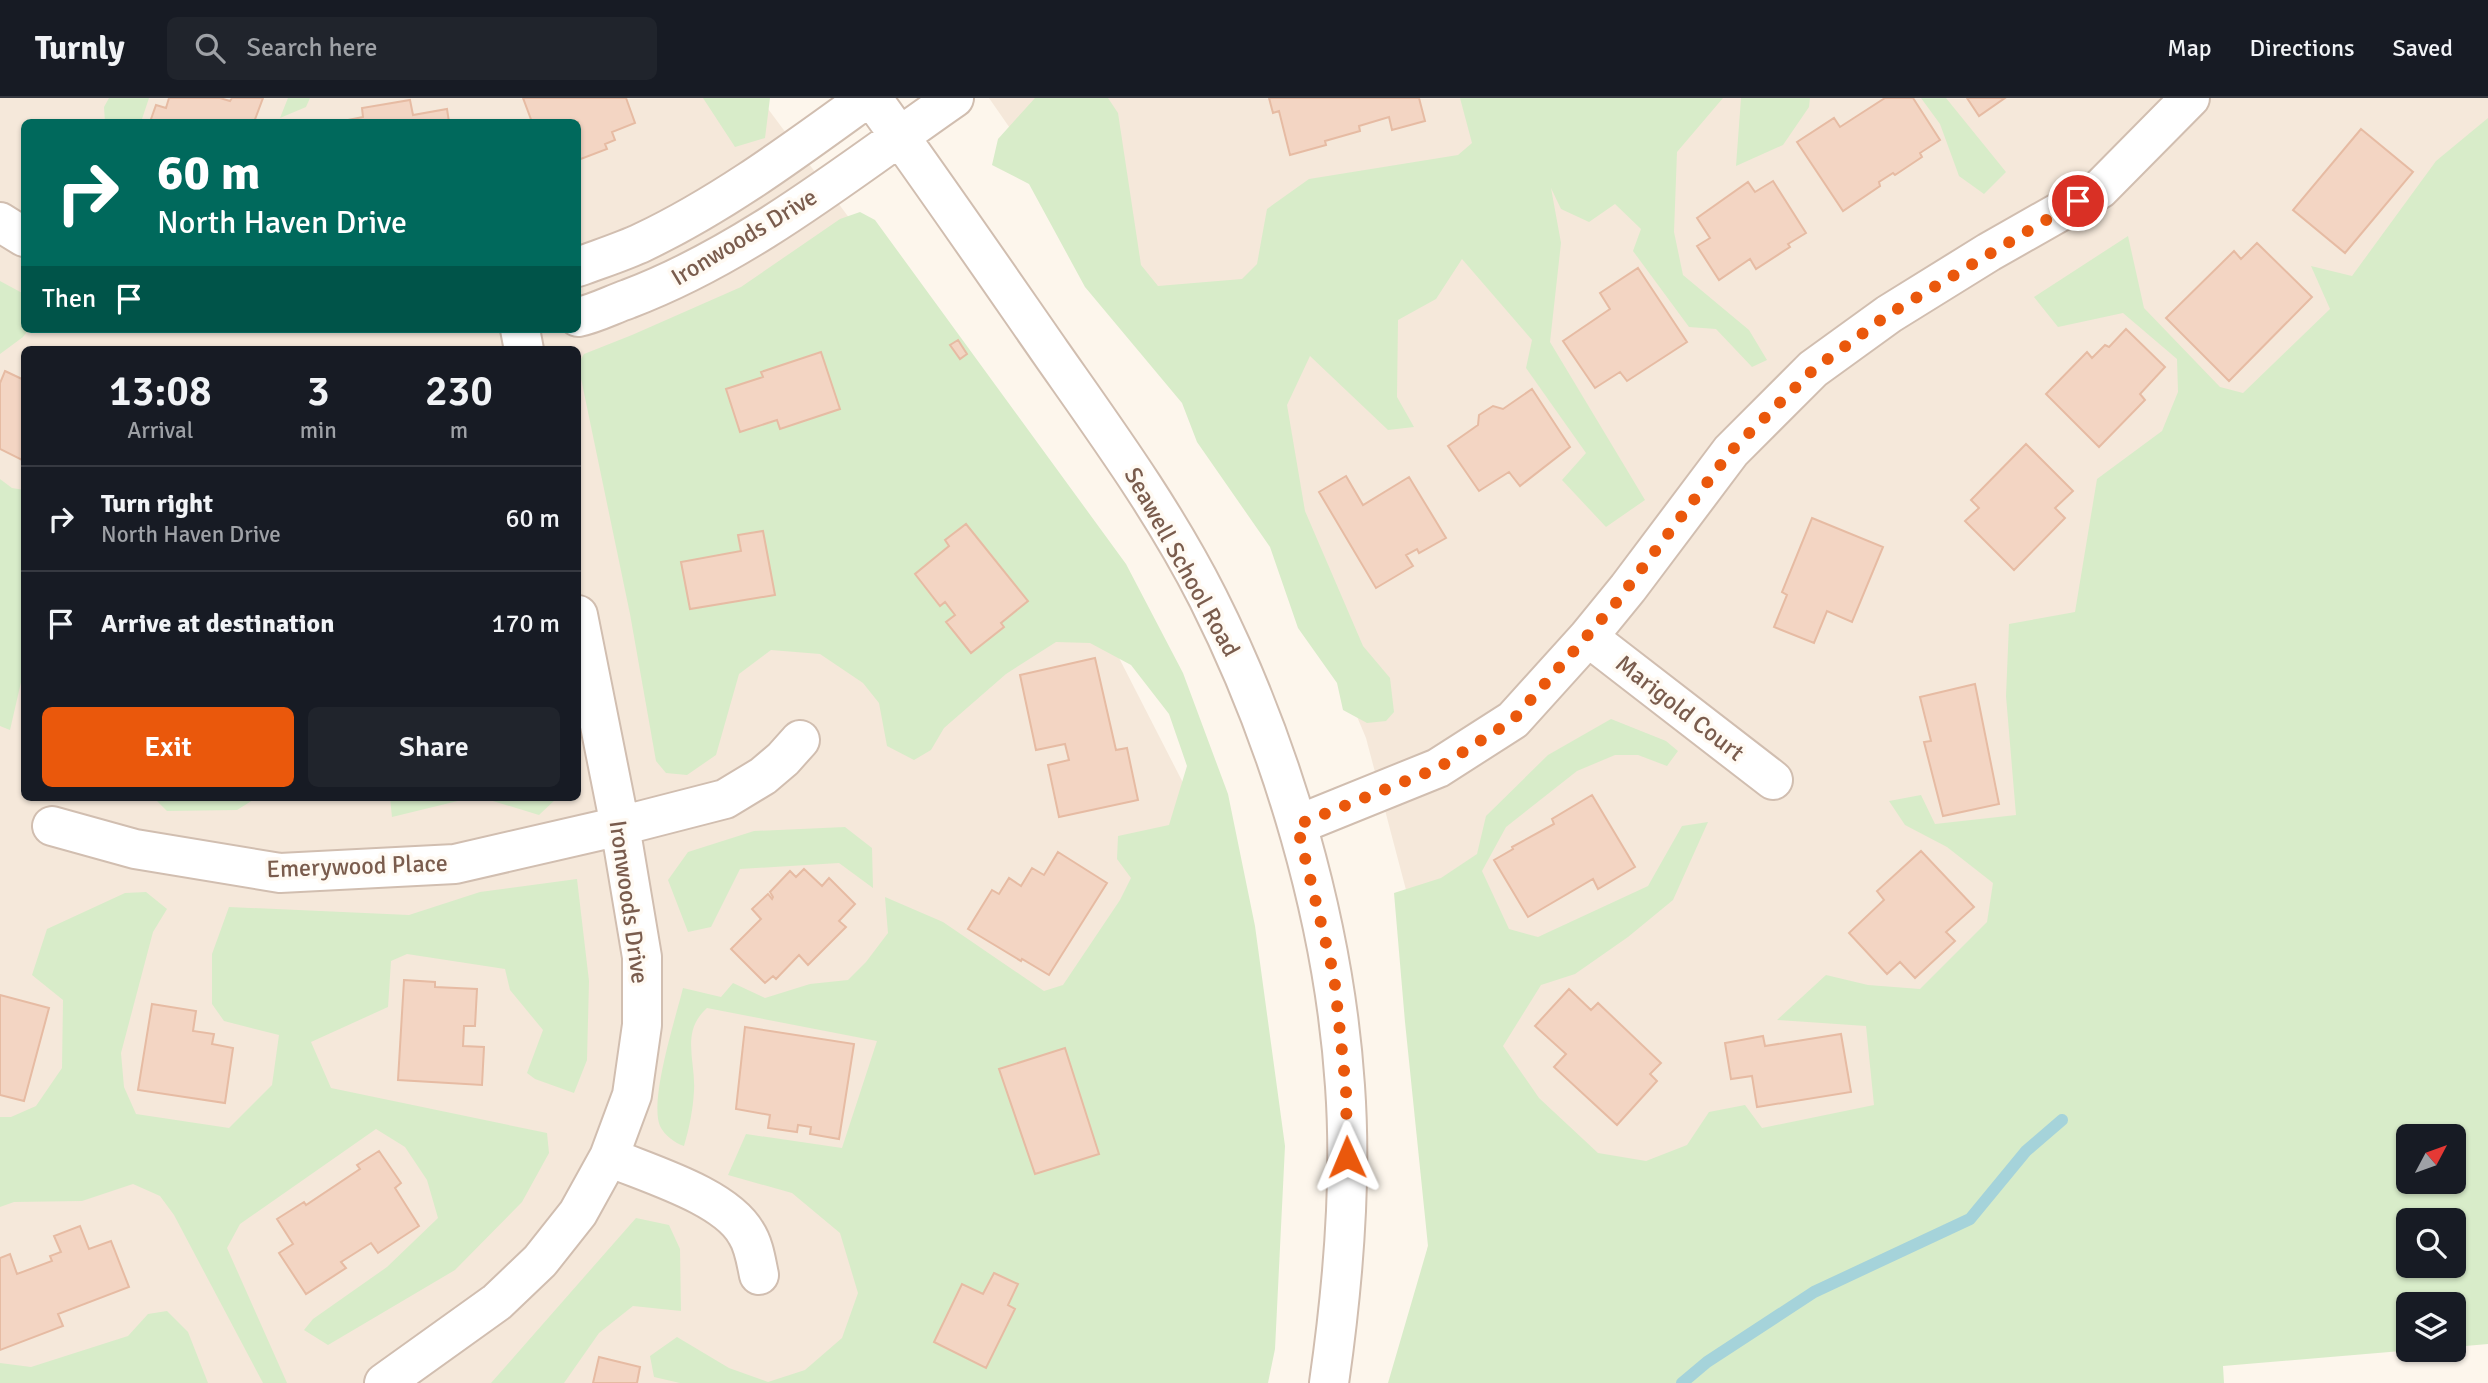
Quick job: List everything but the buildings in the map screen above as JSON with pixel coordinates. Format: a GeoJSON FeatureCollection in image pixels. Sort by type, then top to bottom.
{"type":"FeatureCollection","features":[{"type":"Feature","properties":{"kind":"street","name":"Ironwoods Drive"},"geometry":{"type":"LineString","coordinates":[[581,266],[640,244],[689,219],[738,189],[867,98]]}},
{"type":"Feature","properties":{"kind":"street","name":"Seawell School Road"},"geometry":{"type":"LineString","coordinates":[[872,98],[1133,471],[1206,595],[1239,662],[1262,720],[1297,825],[1334,976],[1346,1089],[1345,1219],[1339,1304],[1329,1383]]}},
{"type":"Feature","properties":{"kind":"street","name":"Ironwoods Drive"},"geometry":{"type":"LineString","coordinates":[[581,316],[668,284],[729,251],[847,174],[954,98]]}},
{"type":"Feature","properties":{"kind":"street"},"geometry":{"type":"LineString","coordinates":[[1297,825],[1438,768],[1513,720],[1588,637],[1731,451],[1814,369],[1889,314],[2100,189],[2190,98]]}},
{"type":"Feature","properties":{"kind":"street"},"geometry":{"type":"LineString","coordinates":[[0,222],[21,235]]}},
{"type":"Feature","properties":{"kind":"street","name":"Ironwoods Drive"},"geometry":{"type":"LineString","coordinates":[[384,1383],[497,1301],[540,1261],[578,1213],[609,1157],[632,1095],[642,1025],[642,957],[620,826],[581,630]]}},
{"type":"Feature","properties":{"kind":"street","name":"Marigold Court"},"geometry":{"type":"LineString","coordinates":[[1588,637],[1773,780]]}},
{"type":"Feature","properties":{"kind":"street","name":"Emerywood Place"},"geometry":{"type":"LineString","coordinates":[[52,826],[135,849],[280,873],[455,864],[725,799],[763,776],[800,740]]}},
{"type":"Feature","properties":{"kind":"street"},"geometry":{"type":"LineString","coordinates":[[609,1157],[716,1203],[733,1216],[746,1233],[755,1254],[759,1275]]}},
{"type":"Feature","properties":{"kind":"shaded area"},"geometry":{"type":"Polygon","coordinates":[[[0,98],[760,98],[992,410],[1200,816],[1226,1383],[0,1383],[0,98]]]}},
{"type":"Feature","properties":{"kind":"shaded area"},"geometry":{"type":"Polygon","coordinates":[[[989,98],[2488,98],[2488,852],[1405,1383],[1430,1233],[1425,962],[1366,738],[1290,557],[1135,308],[989,98]]]}},
{"type":"Feature","properties":{"kind":"green space"},"geometry":{"type":"Polygon","coordinates":[[[109,98],[149,98],[142,119],[105,119],[104,107],[109,98]]]}},
{"type":"Feature","properties":{"kind":"green space"},"geometry":{"type":"Polygon","coordinates":[[[288,98],[310,98],[306,107],[280,118],[288,98]]]}},
{"type":"Feature","properties":{"kind":"green space"},"geometry":{"type":"Polygon","coordinates":[[[703,98],[770,98],[765,138],[735,147],[703,98]]]}},
{"type":"Feature","properties":{"kind":"green space"},"geometry":{"type":"Polygon","coordinates":[[[1035,98],[1108,98],[1118,113],[1141,265],[1158,286],[1242,279],[1257,264],[1267,209],[1309,179],[1458,155],[1472,143],[1460,98],[1723,98],[1677,152],[1674,232],[1683,275],[1749,330],[1767,360],[1752,367],[1716,329],[1689,327],[1633,251],[1641,229],[1615,204],[1589,222],[1561,209],[1551,188],[1561,243],[1550,342],[1645,500],[1606,527],[1562,480],[1586,453],[1526,368],[1532,340],[1462,259],[1436,299],[1398,320],[1397,397],[1414,427],[1388,430],[1310,356],[1287,405],[1305,511],[1363,646],[1390,678],[1394,712],[1386,721],[1367,723],[1343,710],[1337,683],[1298,628],[1270,547],[1197,442],[1182,403],[1085,287],[1029,184],[992,165],[998,139],[1035,98]]]}},
{"type":"Feature","properties":{"kind":"green space"},"geometry":{"type":"Polygon","coordinates":[[[1741,98],[1810,98],[1809,107],[1783,145],[1736,166],[1741,98]]]}},
{"type":"Feature","properties":{"kind":"green space"},"geometry":{"type":"Polygon","coordinates":[[[1921,98],[1946,98],[2006,172],[1984,194],[1959,176],[1940,124],[1921,98]]]}},
{"type":"Feature","properties":{"kind":"green space"},"geometry":{"type":"Polygon","coordinates":[[[2488,118],[2488,1344],[2466,1346],[2466,1292],[2396,1292],[2396,1351],[2223,1366],[2224,1383],[1388,1383],[1428,1246],[1394,893],[1441,878],[1477,854],[1486,816],[1548,755],[1611,719],[1666,741],[1678,751],[1667,766],[1638,755],[1615,755],[1577,771],[1506,827],[1482,871],[1509,929],[1538,937],[1648,886],[1682,826],[1708,822],[1673,900],[1628,937],[1575,974],[1541,985],[1503,1046],[1539,1098],[1598,1153],[1646,1161],[1687,1145],[1709,1112],[1745,1105],[1762,1128],[1874,1105],[1866,1026],[1777,1020],[1826,975],[1868,985],[1920,989],[1987,922],[1993,883],[1947,847],[1905,825],[1889,801],[1921,795],[1935,824],[2016,815],[2006,696],[2009,624],[2075,612],[2097,479],[2162,431],[2178,392],[2177,359],[2123,313],[2058,327],[2034,297],[2128,236],[2144,308],[2220,387],[2243,393],[2330,309],[2311,266],[2352,276],[2436,161],[2488,118]]]}},
{"type":"Feature","properties":{"kind":"green space"},"geometry":{"type":"Polygon","coordinates":[[[860,212],[875,220],[1126,564],[1183,673],[1228,794],[1255,926],[1285,1146],[1275,1349],[1268,1383],[680,1383],[654,1377],[650,1356],[677,1337],[729,1368],[768,1382],[805,1370],[842,1338],[858,1293],[840,1233],[792,1193],[728,1175],[746,1134],[842,1148],[877,1041],[707,1008],[699,1017],[692,1037],[694,1091],[684,1146],[664,1132],[658,1114],[661,1079],[683,988],[721,997],[733,983],[765,998],[810,984],[848,980],[888,933],[885,897],[943,922],[1044,991],[1063,985],[1120,900],[1131,878],[1117,859],[1118,836],[1169,825],[1187,766],[1169,714],[1131,665],[1090,643],[1056,642],[1006,674],[944,728],[931,750],[914,760],[887,746],[879,703],[863,683],[820,654],[771,650],[739,674],[716,755],[687,775],[666,773],[656,761],[630,614],[581,378],[581,359],[584,354],[741,287],[840,219],[860,212]]]}},
{"type":"Feature","properties":{"kind":"green space"},"geometry":{"type":"Polygon","coordinates":[[[0,281],[21,292],[21,333],[26,333],[0,354],[0,281]]]}},
{"type":"Feature","properties":{"kind":"green space"},"geometry":{"type":"Polygon","coordinates":[[[0,479],[12,488],[21,490],[21,682],[10,730],[0,726],[0,479]]]}},
{"type":"Feature","properties":{"kind":"green space"},"geometry":{"type":"Polygon","coordinates":[[[157,801],[251,801],[237,810],[167,811],[157,801]]]}},
{"type":"Feature","properties":{"kind":"green space"},"geometry":{"type":"Polygon","coordinates":[[[390,801],[458,801],[392,817],[390,801]]]}},
{"type":"Feature","properties":{"kind":"green space"},"geometry":{"type":"Polygon","coordinates":[[[493,801],[554,801],[539,815],[493,801]]]}},
{"type":"Feature","properties":{"kind":"green space"},"geometry":{"type":"Polygon","coordinates":[[[845,827],[872,848],[873,888],[839,863],[740,869],[711,927],[688,932],[668,880],[688,852],[754,831],[845,827]]]}},
{"type":"Feature","properties":{"kind":"green space"},"geometry":{"type":"Polygon","coordinates":[[[577,879],[589,981],[587,1060],[574,1093],[535,1079],[527,1073],[543,1030],[510,990],[505,969],[407,954],[391,961],[388,1007],[311,1042],[331,1088],[547,1133],[549,1153],[522,1202],[455,1270],[328,1345],[304,1330],[313,1319],[387,1267],[438,1218],[427,1180],[405,1147],[376,1129],[240,1224],[227,1248],[287,1383],[263,1383],[174,1215],[160,1196],[133,1184],[82,1201],[14,1202],[0,1207],[0,1117],[11,1117],[36,1106],[62,1068],[63,1000],[32,975],[47,929],[125,893],[146,892],[167,909],[153,932],[121,1053],[124,1087],[136,1114],[229,1128],[272,1085],[279,1035],[224,1021],[212,1004],[212,954],[229,907],[409,915],[480,892],[577,879]]]}},
{"type":"Feature","properties":{"kind":"green space"},"geometry":{"type":"Polygon","coordinates":[[[636,1218],[669,1225],[680,1249],[681,1311],[633,1306],[599,1333],[564,1383],[491,1383],[636,1218]]]}},
{"type":"Feature","properties":{"kind":"green space"},"geometry":{"type":"Polygon","coordinates":[[[167,1311],[188,1332],[208,1383],[0,1383],[0,1363],[31,1367],[128,1336],[148,1314],[167,1311]]]}},
{"type":"Feature","properties":{"kind":"waterway"},"geometry":{"type":"LineString","coordinates":[[1682,1383],[1707,1362],[1814,1292],[1970,1219],[2026,1151],[2062,1120]]}},
{"type":"Feature","properties":{"kind":"route"},"geometry":{"type":"LineString","coordinates":[[1347,1157],[1346,1089],[1334,976],[1297,825],[1438,768],[1513,720],[1628,588],[1731,451],[1814,369],[1889,314],[2078,201]]}}]}
